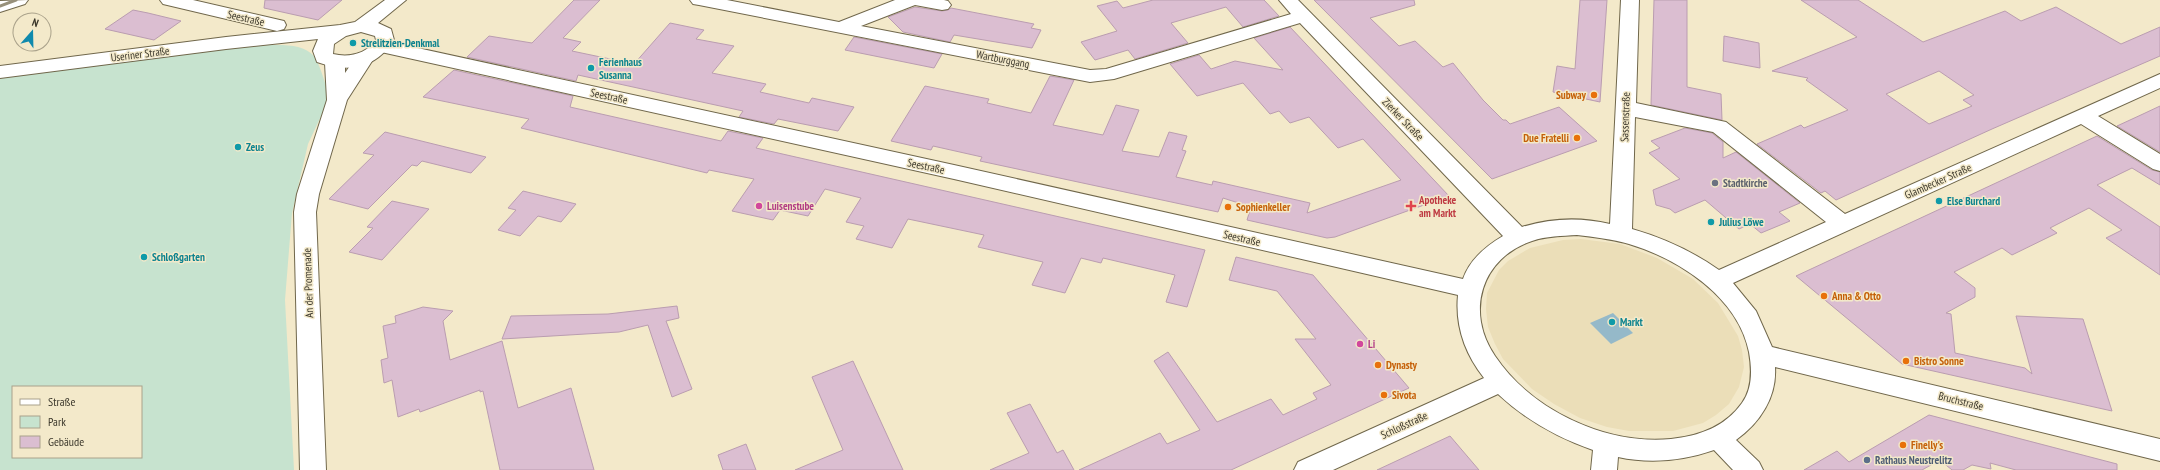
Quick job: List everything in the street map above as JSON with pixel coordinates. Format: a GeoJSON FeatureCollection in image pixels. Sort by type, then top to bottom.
{"type":"FeatureCollection","features":[{"type":"Feature","properties":{"kind":"street"},"geometry":{"type":"LineString","coordinates":[[0,7],[19,0]]}},
{"type":"Feature","properties":{"kind":"street","name":"Seestraße"},"geometry":{"type":"LineString","coordinates":[[169,0],[278,31]]}},
{"type":"Feature","properties":{"kind":"street"},"geometry":{"type":"LineString","coordinates":[[361,26],[397,0]]}},
{"type":"Feature","properties":{"kind":"street","name":"An der Promenade"},"geometry":{"type":"LineString","coordinates":[[313,470],[305,212],[308,194],[337,100],[377,46],[391,19],[406,0]]}},
{"type":"Feature","properties":{"kind":"street","name":"Wartburggang"},"geometry":{"type":"LineString","coordinates":[[699,0],[1090,76],[1107,75],[1303,16]]}},
{"type":"Feature","properties":{"kind":"street"},"geometry":{"type":"LineString","coordinates":[[839,28],[911,0]]}},
{"type":"Feature","properties":{"kind":"street"},"geometry":{"type":"LineString","coordinates":[[917,0],[942,4]]}},
{"type":"Feature","properties":{"kind":"street","name":"Zierker Straße"},"geometry":{"type":"LineString","coordinates":[[1288,0],[1518,237]]}},
{"type":"Feature","properties":{"kind":"street","name":"Sassenstraße"},"geometry":{"type":"LineString","coordinates":[[1620,233],[1630,0]]}},
{"type":"Feature","properties":{"kind":"street","name":"Seestraße"},"geometry":{"type":"LineString","coordinates":[[361,26],[376,28],[377,46],[954,172],[1470,289]]}},
{"type":"Feature","properties":{"kind":"street","name":"Useriner Straße"},"geometry":{"type":"LineString","coordinates":[[0,72],[278,31],[340,31],[361,26]]}},
{"type":"Feature","properties":{"kind":"street","name":"Useriner Straße"},"geometry":{"type":"LineString","coordinates":[[278,31],[324,43]]}},
{"type":"Feature","properties":{"kind":"street"},"geometry":{"type":"LineString","coordinates":[[340,31],[324,43],[321,50],[324,58],[334,63],[350,62],[377,46]]}},
{"type":"Feature","properties":{"kind":"street","name":"An der Promenade"},"geometry":{"type":"LineString","coordinates":[[334,63],[337,100]]}},
{"type":"Feature","properties":{"kind":"street","name":"Glambecker Straße"},"geometry":{"type":"LineString","coordinates":[[1716,282],[2160,80]]}},
{"type":"Feature","properties":{"kind":"street"},"geometry":{"type":"LineString","coordinates":[[1626,108],[1719,127],[1843,224]]}},
{"type":"Feature","properties":{"kind":"street"},"geometry":{"type":"LineString","coordinates":[[2082,115],[2160,164]]}},
{"type":"Feature","properties":{"kind":"street"},"geometry":{"type":"LineString","coordinates":[[1556,228],[1598,229],[1620,233],[1648,242],[1674,254],[1716,282],[1732,298],[1746,316],[1756,335],[1762,354],[1764,375],[1760,394],[1751,411],[1737,426],[1718,438],[1699,445],[1678,449],[1655,450],[1606,443],[1576,433],[1547,418],[1522,401],[1501,381],[1486,363],[1472,331],[1467,306],[1474,276],[1482,263],[1504,244],[1518,237],[1556,228]]}},
{"type":"Feature","properties":{"kind":"street","name":"Bruchstraße"},"geometry":{"type":"LineString","coordinates":[[1762,354],[1926,392],[2160,450]]}},
{"type":"Feature","properties":{"kind":"street","name":"Schloßstraße"},"geometry":{"type":"LineString","coordinates":[[1307,470],[1501,381]]}},
{"type":"Feature","properties":{"kind":"street"},"geometry":{"type":"LineString","coordinates":[[1718,438],[1750,470]]}},
{"type":"Feature","properties":{"kind":"street"},"geometry":{"type":"LineString","coordinates":[[1604,470],[1606,443]]}},
{"type":"Feature","properties":{"kind":"shaded area"},"geometry":{"type":"Polygon","coordinates":[[[1581,239],[1620,244],[1657,258],[1693,279],[1718,303],[1738,336],[1742,350],[1744,367],[1739,387],[1729,404],[1716,415],[1703,423],[1673,431],[1629,431],[1607,427],[1580,418],[1554,404],[1532,389],[1503,359],[1488,327],[1486,309],[1487,293],[1499,270],[1508,261],[1530,248],[1563,240],[1581,239]]]}},
{"type":"Feature","properties":{"kind":"green space","name":"Schloßgarten"},"geometry":{"type":"Polygon","coordinates":[[[283,45],[308,51],[314,56],[321,70],[330,97],[308,144],[292,213],[285,300],[294,470],[0,470],[0,78],[248,46],[283,45]]]}},
{"type":"Feature","properties":{"kind":"water"},"geometry":{"type":"Polygon","coordinates":[[[1613,313],[1633,333],[1611,344],[1590,323],[1613,313]]]}},
{"type":"Feature","properties":{"kind":"building"},"geometry":{"type":"Polygon","coordinates":[[[265,0],[342,0],[318,20],[264,8],[265,0]]]}},
{"type":"Feature","properties":{"kind":"building"},"geometry":{"type":"Polygon","coordinates":[[[574,0],[600,0],[563,38],[581,42],[572,51],[634,64],[670,23],[704,30],[696,39],[734,46],[712,73],[766,84],[760,92],[809,103],[812,98],[854,107],[838,131],[778,119],[774,124],[739,117],[743,111],[578,75],[576,81],[467,57],[489,36],[532,43],[574,0]]]}},
{"type":"Feature","properties":{"kind":"building"},"geometry":{"type":"Polygon","coordinates":[[[1153,0],[1264,0],[1279,16],[1243,27],[1226,7],[1171,23],[1188,43],[1135,59],[1128,50],[1095,60],[1081,42],[1117,31],[1097,6],[1117,1],[1123,8],[1153,0]]]}},
{"type":"Feature","properties":{"kind":"building"},"geometry":{"type":"Polygon","coordinates":[[[1314,0],[1414,0],[1415,5],[1370,18],[1399,46],[1415,41],[1443,67],[1453,63],[1483,100],[1503,120],[1506,120],[1510,124],[1559,107],[1597,141],[1492,179],[1314,0]]]}},
{"type":"Feature","properties":{"kind":"building"},"geometry":{"type":"Polygon","coordinates":[[[1580,0],[1607,0],[1600,102],[1553,92],[1557,66],[1575,69],[1580,0]]]}},
{"type":"Feature","properties":{"kind":"building"},"geometry":{"type":"Polygon","coordinates":[[[1654,0],[1687,0],[1687,87],[1721,94],[1722,120],[1651,105],[1654,0]]]}},
{"type":"Feature","properties":{"kind":"building"},"geometry":{"type":"Polygon","coordinates":[[[1801,0],[1858,0],[1923,42],[2005,11],[2021,21],[2056,7],[2121,44],[2160,27],[2160,56],[1992,129],[1836,200],[1825,191],[1821,193],[1757,144],[1801,125],[1804,128],[1848,110],[1806,80],[1808,78],[1772,71],[1857,37],[1801,0]],[[1939,71],[1886,94],[1929,124],[1972,106],[1963,100],[1974,95],[1939,71]]]}},
{"type":"Feature","properties":{"kind":"building"},"geometry":{"type":"Polygon","coordinates":[[[915,7],[942,11],[951,8],[1034,24],[1031,28],[1041,30],[1032,48],[954,35],[950,42],[903,32],[888,17],[915,7]]]}},
{"type":"Feature","properties":{"kind":"building"},"geometry":{"type":"Polygon","coordinates":[[[133,10],[181,21],[154,40],[105,29],[133,10]]]}},
{"type":"Feature","properties":{"kind":"building"},"geometry":{"type":"Polygon","coordinates":[[[1290,27],[1449,196],[1335,237],[1327,238],[1247,220],[1251,207],[1223,198],[1218,212],[980,161],[982,157],[933,146],[931,150],[891,141],[925,86],[989,99],[987,103],[1031,113],[1050,76],[1074,80],[1053,125],[1103,135],[1116,105],[1139,110],[1122,151],[1159,157],[1169,132],[1187,136],[1182,150],[1186,151],[1176,177],[1212,185],[1213,181],[1310,203],[1307,213],[1401,180],[1363,139],[1338,148],[1309,117],[1290,123],[1279,111],[1270,114],[1243,83],[1197,96],[1170,64],[1199,55],[1211,69],[1235,61],[1283,70],[1254,38],[1290,27]]]}},
{"type":"Feature","properties":{"kind":"building"},"geometry":{"type":"Polygon","coordinates":[[[1724,36],[1759,43],[1760,68],[1723,61],[1724,36]]]}},
{"type":"Feature","properties":{"kind":"building"},"geometry":{"type":"Polygon","coordinates":[[[854,37],[942,54],[934,68],[845,50],[854,37]]]}},
{"type":"Feature","properties":{"kind":"building"},"geometry":{"type":"Polygon","coordinates":[[[454,70],[573,96],[570,107],[721,141],[728,131],[763,138],[756,148],[1205,250],[1187,307],[1166,302],[1175,275],[1103,258],[1101,263],[1081,258],[1065,293],[1032,285],[1043,262],[978,247],[984,235],[908,219],[892,248],[856,239],[864,226],[846,222],[861,198],[825,189],[808,216],[780,210],[773,220],[732,211],[754,179],[709,170],[707,173],[521,128],[529,119],[423,97],[454,70]]]}},
{"type":"Feature","properties":{"kind":"building"},"geometry":{"type":"Polygon","coordinates":[[[2160,106],[2160,152],[2117,126],[2143,114],[2160,106]]]}},
{"type":"Feature","properties":{"kind":"building","name":"Stadtkirche"},"geometry":{"type":"Polygon","coordinates":[[[1685,128],[1712,133],[1723,142],[1723,158],[1736,152],[1800,203],[1779,212],[1790,221],[1761,233],[1750,224],[1739,229],[1705,200],[1675,213],[1670,209],[1656,205],[1653,190],[1680,179],[1649,153],[1660,148],[1651,141],[1685,128]]]}},
{"type":"Feature","properties":{"kind":"building"},"geometry":{"type":"Polygon","coordinates":[[[385,132],[486,157],[471,173],[422,161],[417,166],[412,165],[368,209],[329,199],[374,155],[363,153],[385,132]]]}},
{"type":"Feature","properties":{"kind":"building"},"geometry":{"type":"Polygon","coordinates":[[[2097,136],[2152,170],[2160,172],[2160,185],[2132,168],[2097,185],[2160,227],[2160,275],[2106,238],[2122,230],[2089,208],[2050,228],[2057,233],[2012,255],[2002,248],[1954,272],[1975,288],[1975,297],[1946,313],[1951,314],[1955,353],[2025,368],[2032,374],[2016,316],[2083,319],[2112,411],[1902,364],[1796,276],[2097,136]]]}},
{"type":"Feature","properties":{"kind":"building"},"geometry":{"type":"Polygon","coordinates":[[[523,191],[576,204],[561,222],[538,216],[520,236],[498,230],[516,210],[508,208],[523,191]]]}},
{"type":"Feature","properties":{"kind":"building"},"geometry":{"type":"Polygon","coordinates":[[[392,201],[429,209],[382,260],[349,252],[373,228],[367,227],[392,201]]]}},
{"type":"Feature","properties":{"kind":"building"},"geometry":{"type":"Polygon","coordinates":[[[1236,257],[1313,275],[1409,388],[1231,470],[1079,470],[1160,433],[1167,444],[1200,430],[1154,361],[1168,352],[1217,422],[1271,399],[1283,415],[1317,399],[1313,393],[1331,385],[1295,339],[1316,339],[1277,291],[1229,280],[1236,257]]]}},
{"type":"Feature","properties":{"kind":"building"},"geometry":{"type":"Polygon","coordinates":[[[677,306],[679,318],[666,321],[692,389],[672,397],[648,325],[619,332],[502,339],[511,316],[608,314],[677,306]]]}},
{"type":"Feature","properties":{"kind":"building"},"geometry":{"type":"Polygon","coordinates":[[[423,307],[453,311],[443,321],[450,360],[502,341],[518,408],[571,388],[594,470],[500,470],[483,391],[480,392],[480,390],[420,412],[419,409],[398,417],[392,380],[384,383],[381,360],[388,358],[383,326],[396,323],[395,316],[423,307]]]}},
{"type":"Feature","properties":{"kind":"building"},"geometry":{"type":"Polygon","coordinates":[[[853,361],[903,470],[795,470],[843,450],[812,377],[853,361]]]}},
{"type":"Feature","properties":{"kind":"building"},"geometry":{"type":"Polygon","coordinates":[[[1030,404],[1057,453],[1063,450],[1074,470],[990,470],[1029,453],[1007,413],[1030,404]]]}},
{"type":"Feature","properties":{"kind":"building"},"geometry":{"type":"Polygon","coordinates":[[[1929,415],[2117,464],[2117,470],[2016,470],[1990,463],[1991,469],[1972,465],[1963,470],[1952,470],[1940,460],[1922,470],[1804,470],[1837,451],[1849,462],[1929,415]]]}},
{"type":"Feature","properties":{"kind":"building"},"geometry":{"type":"Polygon","coordinates":[[[1450,436],[1479,470],[1377,470],[1450,436]]]}},
{"type":"Feature","properties":{"kind":"building"},"geometry":{"type":"Polygon","coordinates":[[[746,444],[756,470],[723,470],[718,455],[746,444]]]}},
{"type":"Feature","properties":{"kind":"railway"},"geometry":{"type":"LineString","coordinates":[[0,6],[16,0]]}},
{"type":"Feature","properties":{"kind":"place","name":"Strelitzien-Denkmal"},"geometry":{"type":"Point","coordinates":[353,43]}},
{"type":"Feature","properties":{"kind":"place","name":"Ferienhaus Susanna"},"geometry":{"type":"Point","coordinates":[591,68]}},
{"type":"Feature","properties":{"kind":"place","name":"Subway"},"geometry":{"type":"Point","coordinates":[1594,95]}},
{"type":"Feature","properties":{"kind":"place","name":"Due Fratelli"},"geometry":{"type":"Point","coordinates":[1577,138]}},
{"type":"Feature","properties":{"kind":"place","name":"Zeus"},"geometry":{"type":"Point","coordinates":[238,147]}},
{"type":"Feature","properties":{"kind":"place","name":"Stadtkirche"},"geometry":{"type":"Point","coordinates":[1715,183]}},
{"type":"Feature","properties":{"kind":"place","name":"Else Burchard"},"geometry":{"type":"Point","coordinates":[1939,201]}},
{"type":"Feature","properties":{"kind":"place","name":"Luisenstube"},"geometry":{"type":"Point","coordinates":[759,206]}},
{"type":"Feature","properties":{"kind":"place","name":"Apotheke am Markt"},"geometry":{"type":"Point","coordinates":[1411,206]}},
{"type":"Feature","properties":{"kind":"place","name":"Sophienkeller"},"geometry":{"type":"Point","coordinates":[1228,207]}},
{"type":"Feature","properties":{"kind":"place","name":"Julius Löwe"},"geometry":{"type":"Point","coordinates":[1711,222]}},
{"type":"Feature","properties":{"kind":"place","name":"Schloßgarten"},"geometry":{"type":"Point","coordinates":[144,257]}},
{"type":"Feature","properties":{"kind":"place","name":"Anna & Otto"},"geometry":{"type":"Point","coordinates":[1824,296]}},
{"type":"Feature","properties":{"kind":"place","name":"Markt"},"geometry":{"type":"Point","coordinates":[1612,322]}},
{"type":"Feature","properties":{"kind":"place","name":"Li"},"geometry":{"type":"Point","coordinates":[1360,344]}},
{"type":"Feature","properties":{"kind":"place","name":"Bistro Sonne"},"geometry":{"type":"Point","coordinates":[1906,361]}},
{"type":"Feature","properties":{"kind":"place","name":"Dynasty"},"geometry":{"type":"Point","coordinates":[1378,365]}},
{"type":"Feature","properties":{"kind":"place","name":"Sivota"},"geometry":{"type":"Point","coordinates":[1384,395]}},
{"type":"Feature","properties":{"kind":"place","name":"Finelly's"},"geometry":{"type":"Point","coordinates":[1903,445]}},
{"type":"Feature","properties":{"kind":"place","name":"Rathaus Neustrelitz"},"geometry":{"type":"Point","coordinates":[1867,460]}}]}
